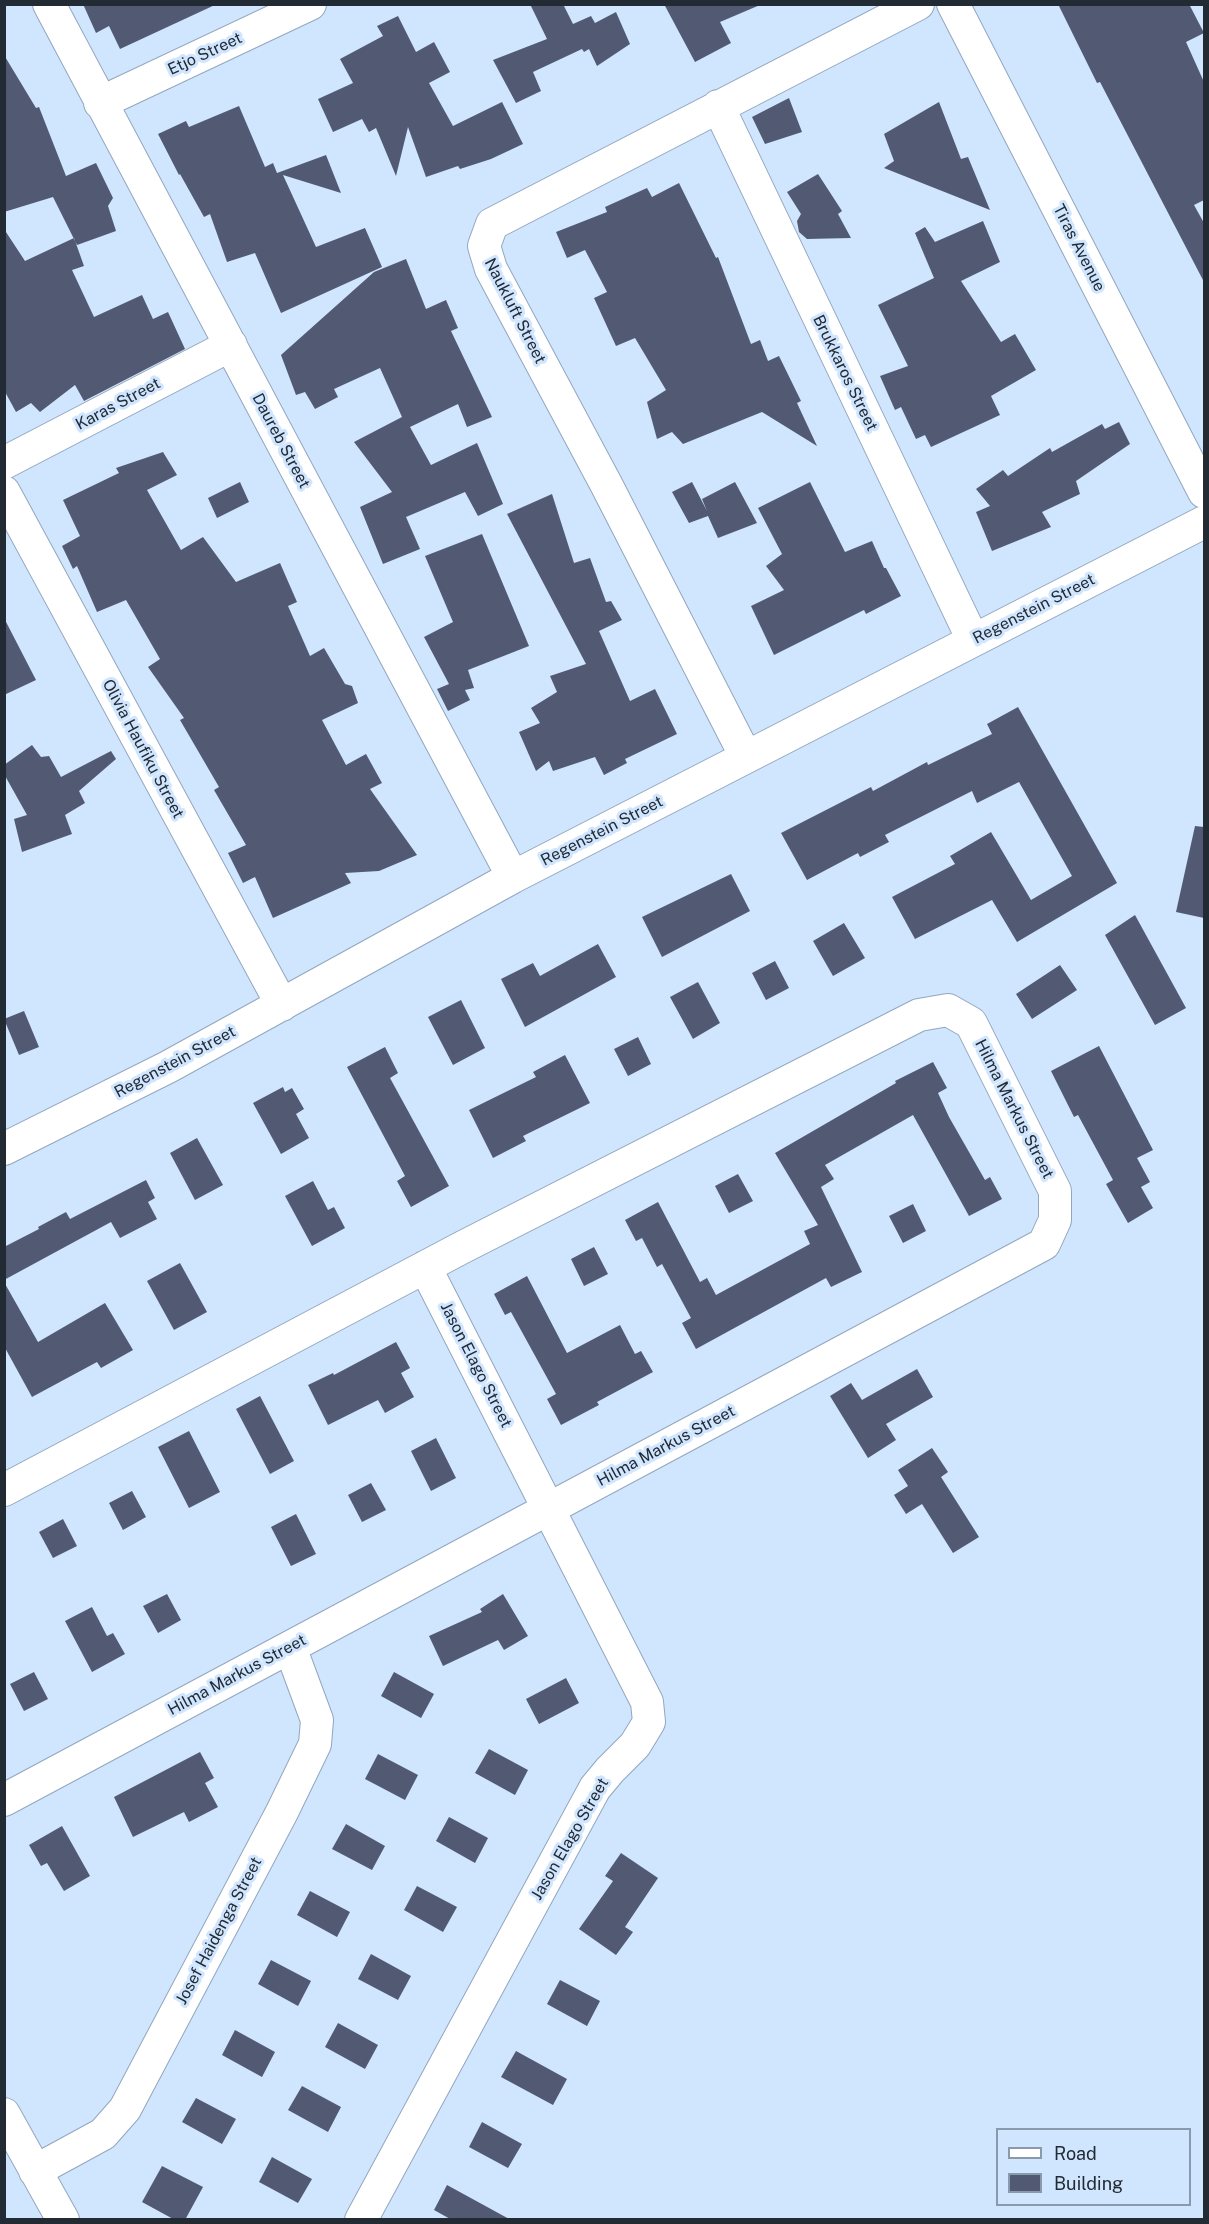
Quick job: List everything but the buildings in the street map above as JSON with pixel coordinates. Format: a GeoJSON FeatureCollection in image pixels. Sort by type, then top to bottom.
{"type":"FeatureCollection","features":[{"type":"Feature","properties":{"kind":"street","name":"Daureb Street"},"geometry":{"type":"LineString","coordinates":[[49,4],[513,877]]}},
{"type":"Feature","properties":{"kind":"street","name":"Etjo Street"},"geometry":{"type":"LineString","coordinates":[[100,103],[310,4]]}},
{"type":"Feature","properties":{"kind":"street","name":"Naukluft Street"},"geometry":{"type":"LineString","coordinates":[[746,757],[606,484],[491,269],[484,246],[492,224],[918,4]]}},
{"type":"Feature","properties":{"kind":"street","name":"Tiras Avenue"},"geometry":{"type":"LineString","coordinates":[[953,4],[1204,492]]}},
{"type":"Feature","properties":{"kind":"street","name":"Brukkaros Street"},"geometry":{"type":"LineString","coordinates":[[718,106],[973,640]]}},
{"type":"Feature","properties":{"kind":"street","name":"Karas Street"},"geometry":{"type":"LineString","coordinates":[[4,463],[231,345]]}},
{"type":"Feature","properties":{"kind":"street","name":"Olivia Haufiku Street"},"geometry":{"type":"LineString","coordinates":[[4,492],[282,1005]]}},
{"type":"Feature","properties":{"kind":"street","name":"Regenstein Street"},"geometry":{"type":"LineString","coordinates":[[4,1149],[168,1067],[513,877],[1204,522]]}},
{"type":"Feature","properties":{"kind":"street","name":"Hilma Markus Street"},"geometry":{"type":"LineString","coordinates":[[4,1490],[425,1267],[919,1015],[948,1010],[971,1023],[1055,1191],[1055,1220],[1044,1244],[4,1800]]}},
{"type":"Feature","properties":{"kind":"street","name":"Jason Elago Street"},"geometry":{"type":"LineString","coordinates":[[361,2220],[595,1788],[635,1745],[649,1722],[647,1702],[425,1267]]}},
{"type":"Feature","properties":{"kind":"street","name":"Josef Haidenga Street"},"geometry":{"type":"LineString","coordinates":[[35,2171],[103,2134],[125,2109],[282,1812],[315,1744],[317,1720],[290,1647]]}},
{"type":"Feature","properties":{"kind":"street"},"geometry":{"type":"LineString","coordinates":[[4,2114],[63,2220]]}}]}
